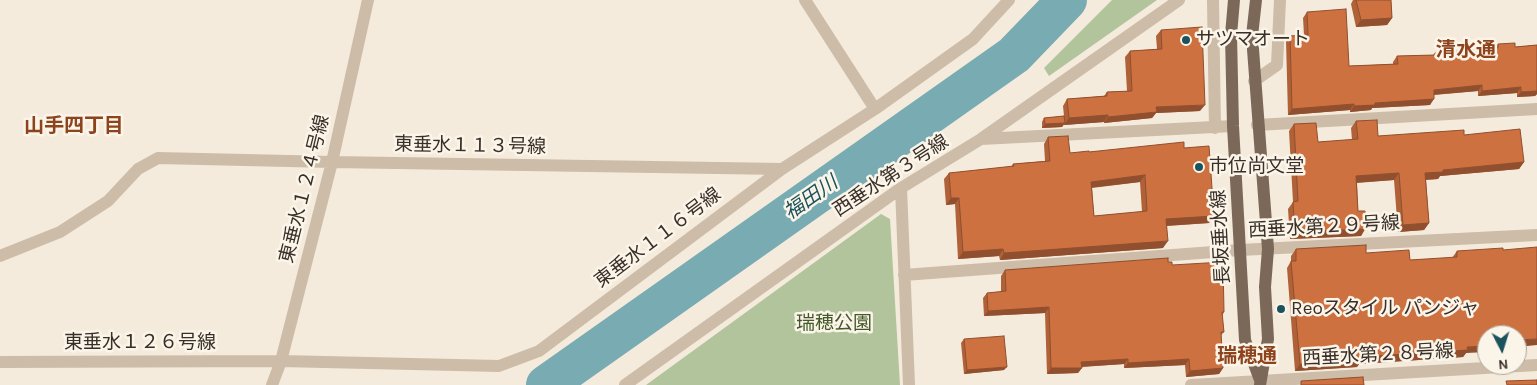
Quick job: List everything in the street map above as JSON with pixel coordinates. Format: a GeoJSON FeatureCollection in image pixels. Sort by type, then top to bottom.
{"type":"FeatureCollection","features":[{"type":"Feature","properties":{"kind":"main road","name":"長坂垂水線"},"geometry":{"type":"LineString","coordinates":[[1234,0],[1231,35],[1233,126],[1245,340],[1260,382]]}},
{"type":"Feature","properties":{"kind":"main road"},"geometry":{"type":"LineString","coordinates":[[1256,0],[1252,36],[1254,81],[1268,248],[1265,287],[1268,339],[1260,382]]}},
{"type":"Feature","properties":{"kind":"street","name":"東垂水１２４号線"},"geometry":{"type":"LineString","coordinates":[[272,385],[281,361],[332,162],[368,0]]}},
{"type":"Feature","properties":{"kind":"street"},"geometry":{"type":"LineString","coordinates":[[805,0],[875,108]]}},
{"type":"Feature","properties":{"kind":"street","name":"東垂水１１６号線"},"geometry":{"type":"LineString","coordinates":[[281,361],[499,366],[539,351],[782,169],[875,108],[973,39],[1009,0]]}},
{"type":"Feature","properties":{"kind":"street","name":"西垂水第３号線"},"geometry":{"type":"LineString","coordinates":[[625,385],[901,188],[981,139],[1179,0]]}},
{"type":"Feature","properties":{"kind":"street"},"geometry":{"type":"LineString","coordinates":[[1213,0],[1215,128]]}},
{"type":"Feature","properties":{"kind":"street"},"geometry":{"type":"LineString","coordinates":[[1254,81],[1277,65],[1280,0]]}},
{"type":"Feature","properties":{"kind":"street"},"geometry":{"type":"LineString","coordinates":[[1257,125],[1537,109]]}},
{"type":"Feature","properties":{"kind":"street"},"geometry":{"type":"LineString","coordinates":[[981,139],[1233,126]]}},
{"type":"Feature","properties":{"kind":"street","name":"東垂水１１３号線"},"geometry":{"type":"LineString","coordinates":[[0,256],[60,232],[108,201],[138,169],[158,158],[782,169]]}},
{"type":"Feature","properties":{"kind":"street"},"geometry":{"type":"LineString","coordinates":[[901,188],[909,385]]}},
{"type":"Feature","properties":{"kind":"street","name":"西垂水第２９号線"},"geometry":{"type":"LineString","coordinates":[[904,275],[1268,248],[1537,235]]}},
{"type":"Feature","properties":{"kind":"street","name":"東垂水１２６号線"},"geometry":{"type":"LineString","coordinates":[[0,362],[281,361]]}},
{"type":"Feature","properties":{"kind":"street","name":"西垂水第２８号線"},"geometry":{"type":"LineString","coordinates":[[1191,385],[1537,365]]}},
{"type":"Feature","properties":{"kind":"green space"},"geometry":{"type":"Polygon","coordinates":[[[1112,0],[1157,0],[1049,76],[1044,68],[1112,0]]]}},
{"type":"Feature","properties":{"kind":"green space","name":"瑞穂公園"},"geometry":{"type":"Polygon","coordinates":[[[881,214],[890,219],[900,385],[646,385],[881,214]]]}},
{"type":"Feature","properties":{"kind":"building"},"geometry":{"type":"Polygon","coordinates":[[[1356,0],[1391,0],[1392,18],[1361,20],[1356,0]]]}},
{"type":"Feature","properties":{"kind":"building"},"geometry":{"type":"Polygon","coordinates":[[[1346,9],[1349,66],[1398,64],[1397,56],[1435,55],[1435,53],[1498,48],[1498,44],[1515,43],[1515,47],[1537,45],[1537,91],[1521,92],[1521,87],[1482,91],[1482,85],[1434,90],[1434,99],[1375,103],[1375,105],[1354,106],[1354,104],[1292,109],[1290,36],[1308,35],[1307,12],[1346,9]]]}},
{"type":"Feature","properties":{"kind":"building"},"geometry":{"type":"Polygon","coordinates":[[[1202,27],[1205,105],[1156,107],[1157,112],[1108,117],[1108,115],[1069,118],[1067,99],[1107,96],[1107,92],[1132,91],[1130,51],[1162,49],[1161,30],[1202,27]]]}},
{"type":"Feature","properties":{"kind":"building"},"geometry":{"type":"Polygon","coordinates":[[[1064,116],[1065,123],[1045,124],[1044,118],[1064,116]]]}},
{"type":"Feature","properties":{"kind":"building"},"geometry":{"type":"Polygon","coordinates":[[[1377,120],[1378,136],[1464,130],[1464,135],[1520,129],[1524,162],[1425,173],[1429,223],[1403,225],[1399,173],[1356,176],[1358,211],[1365,211],[1365,229],[1295,232],[1293,202],[1298,201],[1294,124],[1316,123],[1318,142],[1358,139],[1356,121],[1377,120]]]}},
{"type":"Feature","properties":{"kind":"building"},"geometry":{"type":"Polygon","coordinates":[[[1068,136],[1070,153],[1184,142],[1184,148],[1209,146],[1214,216],[1166,219],[1168,241],[1004,253],[1003,249],[963,252],[959,198],[951,198],[949,173],[1050,161],[1048,137],[1068,136]],[[1145,175],[1091,182],[1094,216],[1147,211],[1145,175]]]}},
{"type":"Feature","properties":{"kind":"building"},"geometry":{"type":"Polygon","coordinates":[[[1366,245],[1366,253],[1409,250],[1410,260],[1457,257],[1457,251],[1537,247],[1537,339],[1527,340],[1527,325],[1477,325],[1477,346],[1467,347],[1468,350],[1361,357],[1361,361],[1300,364],[1291,261],[1296,261],[1296,249],[1366,245]]]}},
{"type":"Feature","properties":{"kind":"building"},"geometry":{"type":"Polygon","coordinates":[[[1168,258],[1168,262],[1172,262],[1172,265],[1223,262],[1224,312],[1222,312],[1224,332],[1221,332],[1223,368],[1190,371],[1189,359],[1128,363],[1128,359],[1081,362],[1082,368],[1051,368],[1049,307],[988,311],[987,293],[1006,291],[1005,270],[1168,258]]]}},
{"type":"Feature","properties":{"kind":"building"},"geometry":{"type":"Polygon","coordinates":[[[1004,336],[1007,367],[967,370],[964,339],[1004,336]]]}},
{"type":"Feature","properties":{"kind":"building"},"geometry":{"type":"Polygon","coordinates":[[[1363,377],[1364,385],[1301,385],[1301,381],[1363,377]]]}},
{"type":"Feature","properties":{"kind":"building"},"geometry":{"type":"Polygon","coordinates":[[[1537,380],[1537,385],[1507,385],[1506,381],[1537,380]]]}},
{"type":"Feature","properties":{"kind":"waterway","name":"福田川"},"geometry":{"type":"LineString","coordinates":[[546,385],[1014,55],[1067,0]]}},
{"type":"Feature","properties":{"kind":"place","name":"サツマオート"},"geometry":{"type":"Point","coordinates":[1186,40]}},
{"type":"Feature","properties":{"kind":"place","name":"市位尚文堂"},"geometry":{"type":"Point","coordinates":[1199,167]}},
{"type":"Feature","properties":{"kind":"place","name":"Reoスタイル パンジャ"},"geometry":{"type":"Point","coordinates":[1281,309]}},
{"type":"Feature","properties":{"kind":"district","name":"清水通"},"geometry":{"type":"Point","coordinates":[1466,50]}},
{"type":"Feature","properties":{"kind":"district","name":"山手四丁目"},"geometry":{"type":"Point","coordinates":[74,126]}},
{"type":"Feature","properties":{"kind":"district","name":"瑞穂通"},"geometry":{"type":"Point","coordinates":[1247,356]}}]}
